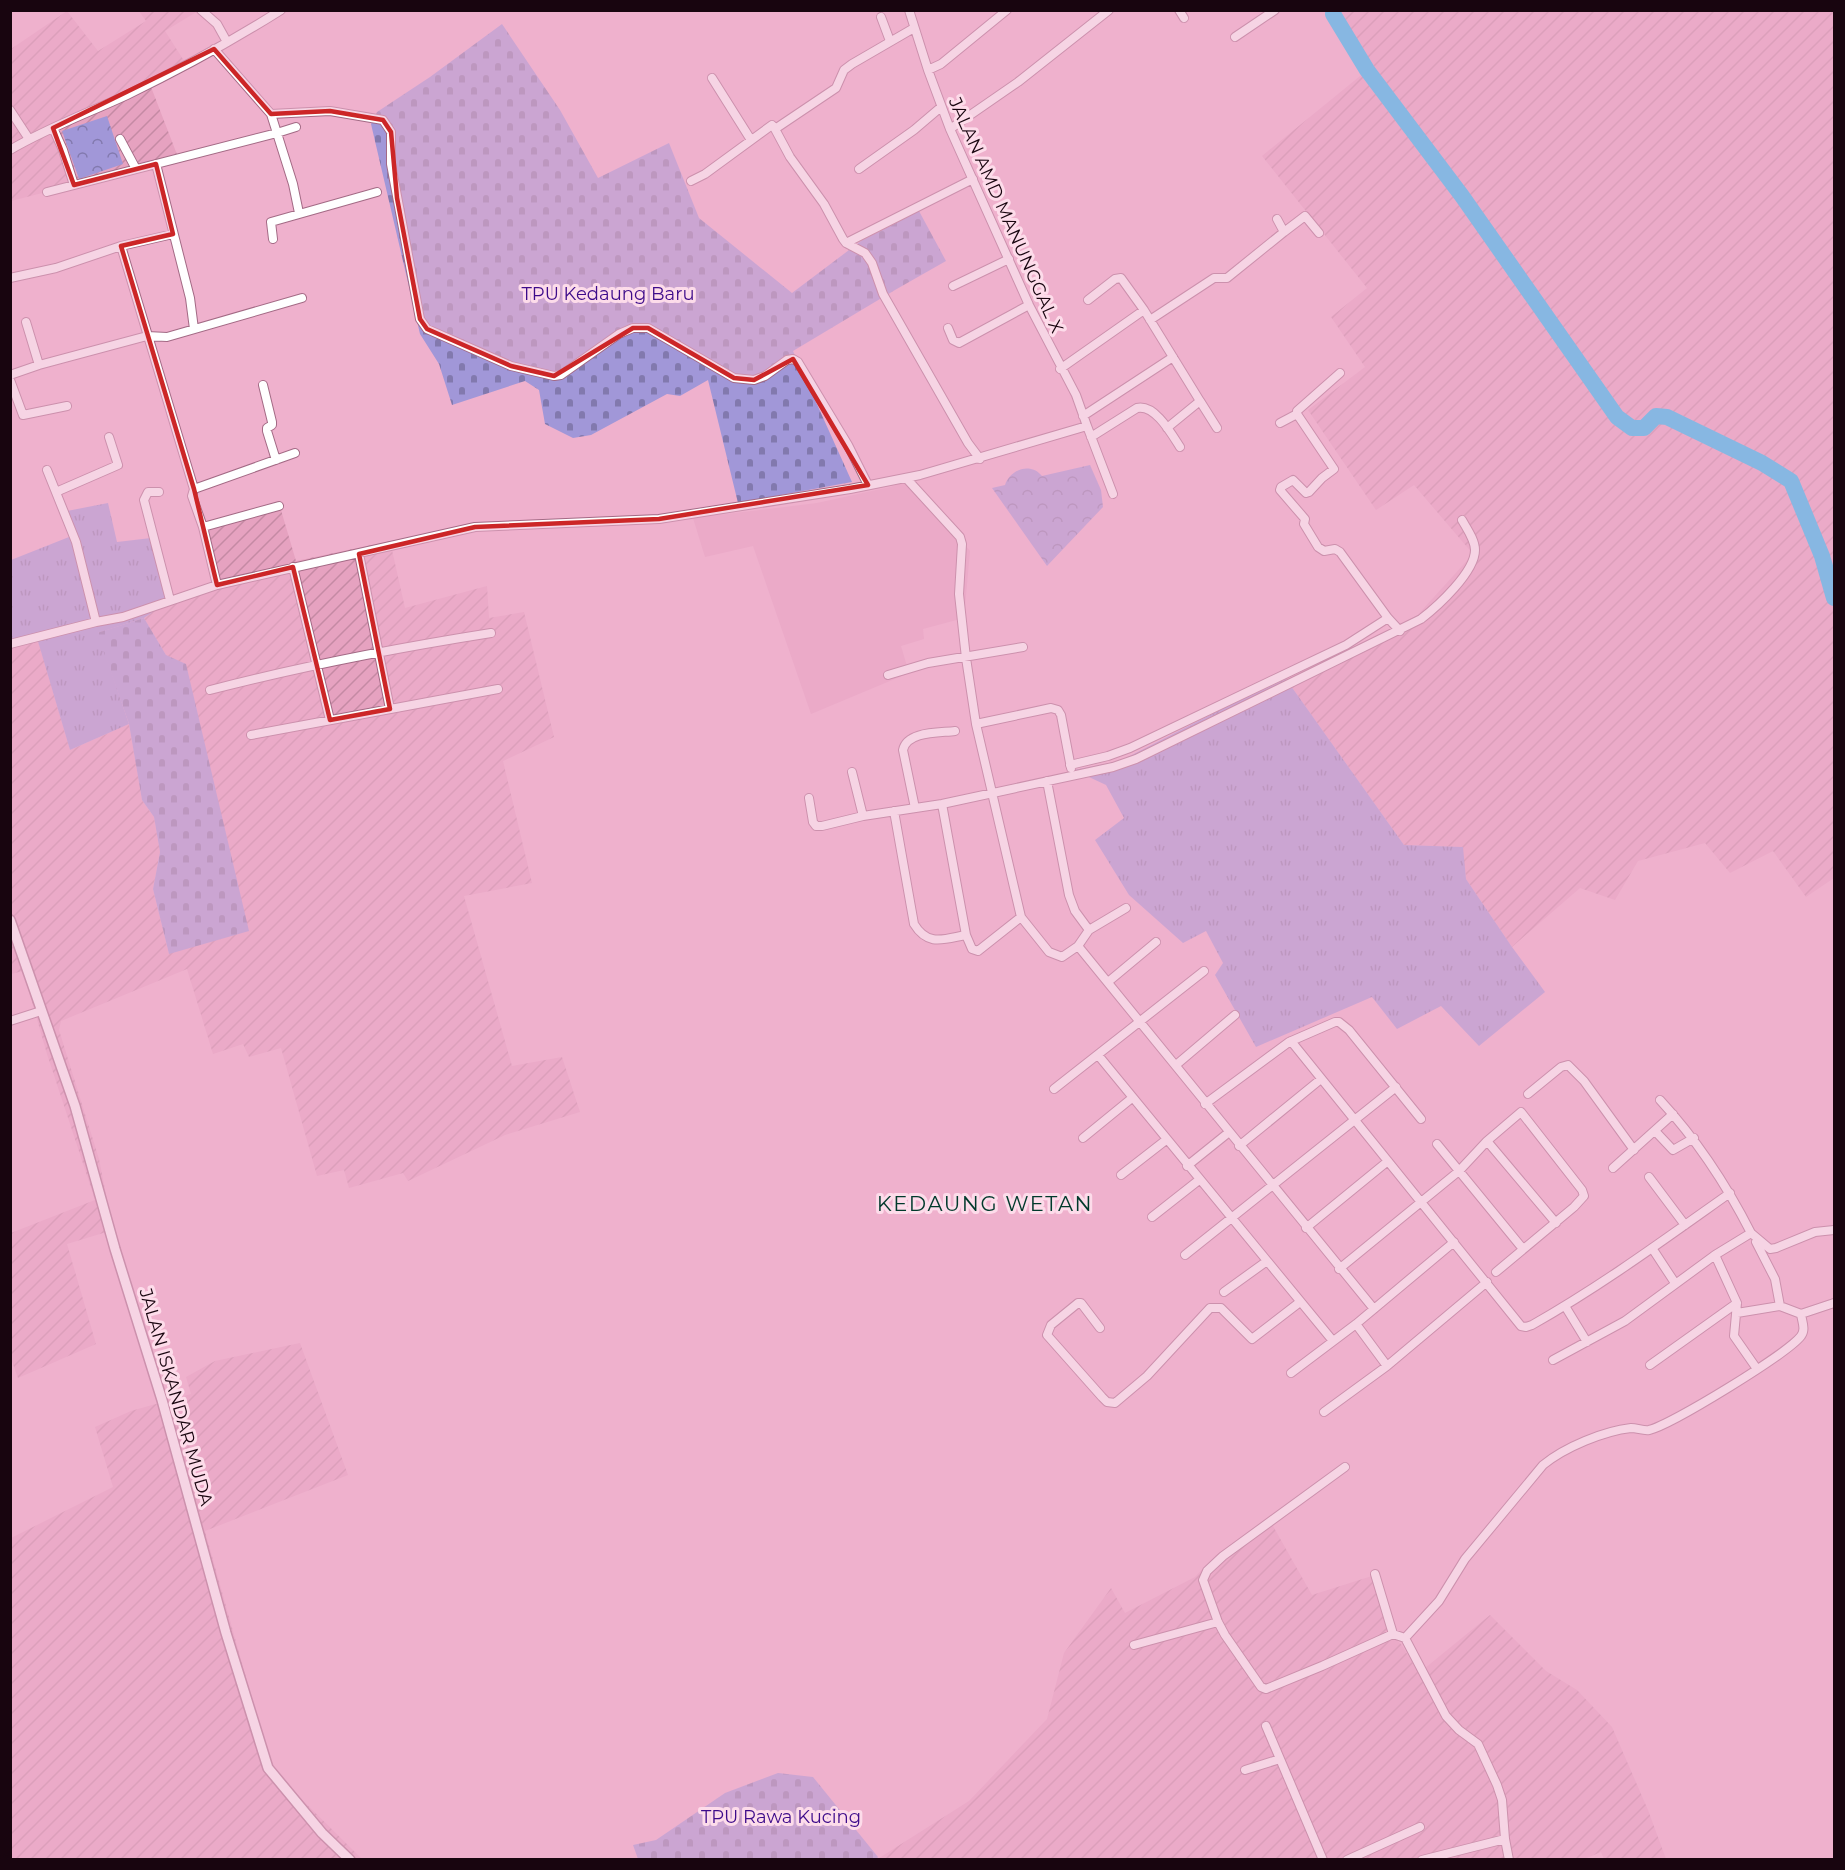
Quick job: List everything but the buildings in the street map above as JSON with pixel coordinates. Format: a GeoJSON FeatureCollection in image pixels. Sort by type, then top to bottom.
{"type":"FeatureCollection","features":[{"type":"Feature","properties":{"kind":"street"},"geometry":{"type":"LineString","coordinates":[[10,150],[128,94],[227,42],[281,10]]}},
{"type":"Feature","properties":{"kind":"street","name":"JALAN AMD MANUNGGAL X"},"geometry":{"type":"LineString","coordinates":[[909,10],[950,129],[1029,305],[1060,369],[1076,395],[1113,494]]}},
{"type":"Feature","properties":{"kind":"street"},"geometry":{"type":"LineString","coordinates":[[928,70],[940,64],[1007,10]]}},
{"type":"Feature","properties":{"kind":"street"},"geometry":{"type":"LineString","coordinates":[[950,129],[1009,88],[1109,10]]}},
{"type":"Feature","properties":{"kind":"street"},"geometry":{"type":"LineString","coordinates":[[1235,37],[1275,10]]}},
{"type":"Feature","properties":{"kind":"street"},"geometry":{"type":"LineString","coordinates":[[203,11],[217,24],[227,42]]}},
{"type":"Feature","properties":{"kind":"street"},"geometry":{"type":"LineString","coordinates":[[881,17],[890,41]]}},
{"type":"Feature","properties":{"kind":"street"},"geometry":{"type":"LineString","coordinates":[[775,129],[836,88],[844,70],[852,64],[914,28]]}},
{"type":"Feature","properties":{"kind":"street"},"geometry":{"type":"LineString","coordinates":[[214,49],[271,114],[299,213]]}},
{"type":"Feature","properties":{"kind":"street"},"geometry":{"type":"LineString","coordinates":[[712,78],[751,140]]}},
{"type":"Feature","properties":{"kind":"street"},"geometry":{"type":"LineString","coordinates":[[859,169],[914,130],[941,107]]}},
{"type":"Feature","properties":{"kind":"street"},"geometry":{"type":"LineString","coordinates":[[10,110],[29,139]]}},
{"type":"Feature","properties":{"kind":"street"},"geometry":{"type":"LineString","coordinates":[[271,114],[330,111],[383,120],[391,132],[391,164],[397,198],[420,319],[427,329],[511,366],[554,376],[561,375],[619,334],[633,328],[648,328],[734,378],[754,380],[777,369],[787,360],[793,359],[798,362],[848,445],[868,485]]}},
{"type":"Feature","properties":{"kind":"street"},"geometry":{"type":"LineString","coordinates":[[690,181],[705,174],[772,125],[790,157],[824,204],[846,243],[865,253],[872,263],[883,294],[980,459]]}},
{"type":"Feature","properties":{"kind":"street"},"geometry":{"type":"LineString","coordinates":[[47,192],[296,127]]}},
{"type":"Feature","properties":{"kind":"street"},"geometry":{"type":"LineString","coordinates":[[53,128],[74,185]]}},
{"type":"Feature","properties":{"kind":"street"},"geometry":{"type":"LineString","coordinates":[[120,139],[136,169]]}},
{"type":"Feature","properties":{"kind":"street"},"geometry":{"type":"LineString","coordinates":[[156,164],[190,298],[194,329]]}},
{"type":"Feature","properties":{"kind":"street"},"geometry":{"type":"LineString","coordinates":[[846,243],[973,179]]}},
{"type":"Feature","properties":{"kind":"street"},"geometry":{"type":"LineString","coordinates":[[273,239],[271,222],[377,192]]}},
{"type":"Feature","properties":{"kind":"street"},"geometry":{"type":"LineString","coordinates":[[1150,320],[1214,278],[1227,278],[1305,216],[1319,233]]}},
{"type":"Feature","properties":{"kind":"street"},"geometry":{"type":"LineString","coordinates":[[1276,219],[1284,232]]}},
{"type":"Feature","properties":{"kind":"street"},"geometry":{"type":"LineString","coordinates":[[10,278],[56,268],[121,246],[173,234]]}},
{"type":"Feature","properties":{"kind":"street"},"geometry":{"type":"LineString","coordinates":[[121,246],[194,489],[192,496],[203,527],[216,585]]}},
{"type":"Feature","properties":{"kind":"street"},"geometry":{"type":"LineString","coordinates":[[953,286],[1009,259]]}},
{"type":"Feature","properties":{"kind":"street"},"geometry":{"type":"LineString","coordinates":[[1088,300],[1115,279],[1121,278],[1144,310],[1216,428]]}},
{"type":"Feature","properties":{"kind":"street"},"geometry":{"type":"LineString","coordinates":[[67,405],[23,415],[10,378],[39,365],[147,336],[167,337],[302,298]]}},
{"type":"Feature","properties":{"kind":"street"},"geometry":{"type":"LineString","coordinates":[[948,328],[953,340],[959,343],[1029,305]]}},
{"type":"Feature","properties":{"kind":"street"},"geometry":{"type":"LineString","coordinates":[[1060,369],[1144,310]]}},
{"type":"Feature","properties":{"kind":"street"},"geometry":{"type":"LineString","coordinates":[[26,322],[39,365]]}},
{"type":"Feature","properties":{"kind":"street"},"geometry":{"type":"LineString","coordinates":[[1083,416],[1173,357]]}},
{"type":"Feature","properties":{"kind":"street"},"geometry":{"type":"LineString","coordinates":[[1280,423],[1297,414],[1299,408],[1340,373]]}},
{"type":"Feature","properties":{"kind":"street"},"geometry":{"type":"LineString","coordinates":[[263,385],[272,425],[267,428],[267,431],[276,460]]}},
{"type":"Feature","properties":{"kind":"street"},"geometry":{"type":"LineString","coordinates":[[1167,428],[1200,401]]}},
{"type":"Feature","properties":{"kind":"street"},"geometry":{"type":"LineString","coordinates":[[1091,437],[1137,408],[1144,406],[1150,409],[1167,428],[1180,447]]}},
{"type":"Feature","properties":{"kind":"street"},"geometry":{"type":"LineString","coordinates":[[1297,414],[1334,469],[1322,477],[1309,492],[1306,493],[1293,480],[1280,490],[1305,519],[1304,524],[1318,547],[1324,551],[1335,549],[1340,552],[1400,631]]}},
{"type":"Feature","properties":{"kind":"street"},"geometry":{"type":"LineString","coordinates":[[10,644],[123,617],[216,585],[479,527],[659,519],[868,485],[980,459],[1087,426]]}},
{"type":"Feature","properties":{"kind":"street"},"geometry":{"type":"LineString","coordinates":[[56,492],[118,465],[109,437]]}},
{"type":"Feature","properties":{"kind":"street"},"geometry":{"type":"LineString","coordinates":[[194,489],[295,453]]}},
{"type":"Feature","properties":{"kind":"street"},"geometry":{"type":"LineString","coordinates":[[47,470],[76,542],[96,622]]}},
{"type":"Feature","properties":{"kind":"street"},"geometry":{"type":"LineString","coordinates":[[906,478],[960,537],[962,544],[959,594],[976,724],[1021,917],[1049,952],[1062,957],[1078,946],[1089,930],[1126,908]]}},
{"type":"Feature","properties":{"kind":"street"},"geometry":{"type":"LineString","coordinates":[[159,492],[148,492],[144,500],[170,600]]}},
{"type":"Feature","properties":{"kind":"street"},"geometry":{"type":"LineString","coordinates":[[203,527],[279,506]]}},
{"type":"Feature","properties":{"kind":"street"},"geometry":{"type":"LineString","coordinates":[[809,798],[813,822],[816,826],[822,826],[863,816],[942,804],[1113,768],[1136,759],[1400,631],[1430,612],[1473,565],[1475,549],[1462,520]]}},
{"type":"Feature","properties":{"kind":"street"},"geometry":{"type":"LineString","coordinates":[[358,554],[390,709]]}},
{"type":"Feature","properties":{"kind":"street"},"geometry":{"type":"LineString","coordinates":[[293,567],[330,720]]}},
{"type":"Feature","properties":{"kind":"street"},"geometry":{"type":"LineString","coordinates":[[1070,765],[1130,748],[1346,645],[1388,618]]}},
{"type":"Feature","properties":{"kind":"street"},"geometry":{"type":"LineString","coordinates":[[210,690],[378,651],[491,633]]}},
{"type":"Feature","properties":{"kind":"street"},"geometry":{"type":"LineString","coordinates":[[888,675],[928,663],[1023,647]]}},
{"type":"Feature","properties":{"kind":"street"},"geometry":{"type":"LineString","coordinates":[[251,735],[498,689]]}},
{"type":"Feature","properties":{"kind":"street"},"geometry":{"type":"LineString","coordinates":[[976,724],[1051,708],[1058,710],[1062,715],[1072,776]]}},
{"type":"Feature","properties":{"kind":"street"},"geometry":{"type":"LineString","coordinates":[[915,808],[903,750],[904,745],[912,738],[955,731]]}},
{"type":"Feature","properties":{"kind":"street"},"geometry":{"type":"LineString","coordinates":[[852,772],[863,816]]}},
{"type":"Feature","properties":{"kind":"street"},"geometry":{"type":"LineString","coordinates":[[1047,781],[1069,895],[1075,911],[1089,930]]}},
{"type":"Feature","properties":{"kind":"street"},"geometry":{"type":"LineString","coordinates":[[942,804],[966,935],[972,949],[978,951],[1021,917]]}},
{"type":"Feature","properties":{"kind":"street"},"geometry":{"type":"LineString","coordinates":[[894,811],[914,924],[919,932],[928,939],[937,940],[966,935]]}},
{"type":"Feature","properties":{"kind":"street","name":"JALAN ISKANDAR MUDA"},"geometry":{"type":"LineString","coordinates":[[10,920],[75,1106],[114,1249],[162,1400],[226,1633],[268,1768],[322,1833],[350,1860]]}},
{"type":"Feature","properties":{"kind":"street"},"geometry":{"type":"LineString","coordinates":[[1108,982],[1156,942]]}},
{"type":"Feature","properties":{"kind":"street"},"geometry":{"type":"LineString","coordinates":[[1078,946],[1339,1269],[1374,1309]]}},
{"type":"Feature","properties":{"kind":"street"},"geometry":{"type":"LineString","coordinates":[[1054,1089],[1204,971]]}},
{"type":"Feature","properties":{"kind":"street"},"geometry":{"type":"LineString","coordinates":[[10,1021],[41,1011]]}},
{"type":"Feature","properties":{"kind":"street"},"geometry":{"type":"LineString","coordinates":[[1176,1065],[1235,1016]]}},
{"type":"Feature","properties":{"kind":"street"},"geometry":{"type":"LineString","coordinates":[[1205,1104],[1291,1041],[1339,1022],[1349,1030],[1421,1119]]}},
{"type":"Feature","properties":{"kind":"street"},"geometry":{"type":"LineString","coordinates":[[1291,1041],[1521,1326],[1532,1325],[1565,1306],[1730,1193]]}},
{"type":"Feature","properties":{"kind":"street"},"geometry":{"type":"LineString","coordinates":[[1098,1055],[1333,1341]]}},
{"type":"Feature","properties":{"kind":"street"},"geometry":{"type":"LineString","coordinates":[[1528,1094],[1561,1067],[1568,1065],[1584,1081],[1634,1150]]}},
{"type":"Feature","properties":{"kind":"street"},"geometry":{"type":"LineString","coordinates":[[1239,1146],[1321,1079]]}},
{"type":"Feature","properties":{"kind":"street"},"geometry":{"type":"LineString","coordinates":[[1185,1255],[1396,1087]]}},
{"type":"Feature","properties":{"kind":"street"},"geometry":{"type":"LineString","coordinates":[[1083,1138],[1132,1098]]}},
{"type":"Feature","properties":{"kind":"street"},"geometry":{"type":"LineString","coordinates":[[1660,1100],[1694,1138],[1730,1193],[1764,1254],[1775,1279],[1780,1306]]}},
{"type":"Feature","properties":{"kind":"street"},"geometry":{"type":"LineString","coordinates":[[1339,1269],[1459,1171],[1487,1141],[1522,1112],[1582,1190],[1584,1196],[1575,1207],[1496,1272]]}},
{"type":"Feature","properties":{"kind":"street"},"geometry":{"type":"LineString","coordinates":[[1613,1168],[1656,1132],[1673,1114]]}},
{"type":"Feature","properties":{"kind":"street"},"geometry":{"type":"LineString","coordinates":[[1187,1166],[1228,1132]]}},
{"type":"Feature","properties":{"kind":"street"},"geometry":{"type":"LineString","coordinates":[[1656,1132],[1673,1150],[1694,1138]]}},
{"type":"Feature","properties":{"kind":"street"},"geometry":{"type":"LineString","coordinates":[[1121,1175],[1166,1140]]}},
{"type":"Feature","properties":{"kind":"street"},"geometry":{"type":"LineString","coordinates":[[1487,1141],[1556,1223]]}},
{"type":"Feature","properties":{"kind":"street"},"geometry":{"type":"LineString","coordinates":[[1437,1144],[1523,1249]]}},
{"type":"Feature","properties":{"kind":"street"},"geometry":{"type":"LineString","coordinates":[[1306,1228],[1388,1161]]}},
{"type":"Feature","properties":{"kind":"street"},"geometry":{"type":"LineString","coordinates":[[1649,1177],[1685,1225]]}},
{"type":"Feature","properties":{"kind":"street"},"geometry":{"type":"LineString","coordinates":[[1152,1217],[1199,1180]]}},
{"type":"Feature","properties":{"kind":"street"},"geometry":{"type":"LineString","coordinates":[[1751,1233],[1770,1249],[1815,1232],[1834,1230]]}},
{"type":"Feature","properties":{"kind":"street"},"geometry":{"type":"LineString","coordinates":[[1554,1360],[1625,1322],[1715,1255],[1751,1233]]}},
{"type":"Feature","properties":{"kind":"street"},"geometry":{"type":"LineString","coordinates":[[1292,1373],[1356,1324],[1454,1242]]}},
{"type":"Feature","properties":{"kind":"street"},"geometry":{"type":"LineString","coordinates":[[1652,1248],[1676,1283]]}},
{"type":"Feature","properties":{"kind":"street"},"geometry":{"type":"LineString","coordinates":[[1715,1255],[1737,1303],[1734,1336],[1757,1369]]}},
{"type":"Feature","properties":{"kind":"street"},"geometry":{"type":"LineString","coordinates":[[1224,1292],[1267,1261]]}},
{"type":"Feature","properties":{"kind":"street"},"geometry":{"type":"LineString","coordinates":[[1324,1412],[1387,1366],[1486,1282]]}},
{"type":"Feature","properties":{"kind":"street"},"geometry":{"type":"LineString","coordinates":[[1100,1328],[1082,1303],[1078,1303],[1051,1325],[1047,1335],[1107,1402],[1115,1403],[1147,1376],[1210,1308],[1221,1308],[1252,1339],[1300,1302]]}},
{"type":"Feature","properties":{"kind":"street"},"geometry":{"type":"LineString","coordinates":[[1650,1365],[1737,1303]]}},
{"type":"Feature","properties":{"kind":"street"},"geometry":{"type":"LineString","coordinates":[[1737,1313],[1780,1306],[1801,1314],[1834,1303]]}},
{"type":"Feature","properties":{"kind":"street"},"geometry":{"type":"LineString","coordinates":[[1565,1306],[1587,1342]]}},
{"type":"Feature","properties":{"kind":"street"},"geometry":{"type":"LineString","coordinates":[[1405,1638],[1439,1601],[1465,1559],[1543,1465],[1555,1455],[1613,1431],[1634,1428],[1648,1430],[1674,1419],[1757,1369],[1802,1335],[1804,1329],[1801,1314]]}},
{"type":"Feature","properties":{"kind":"street"},"geometry":{"type":"LineString","coordinates":[[1356,1324],[1387,1366]]}},
{"type":"Feature","properties":{"kind":"street"},"geometry":{"type":"LineString","coordinates":[[1345,1467],[1207,1571],[1203,1580],[1218,1622],[1261,1687],[1266,1689],[1392,1634],[1405,1638],[1446,1716],[1459,1730],[1478,1744],[1502,1800],[1509,1860]]}},
{"type":"Feature","properties":{"kind":"street"},"geometry":{"type":"LineString","coordinates":[[1375,1574],[1392,1634]]}},
{"type":"Feature","properties":{"kind":"street"},"geometry":{"type":"LineString","coordinates":[[1134,1645],[1218,1622]]}},
{"type":"Feature","properties":{"kind":"street"},"geometry":{"type":"LineString","coordinates":[[1266,1726],[1323,1860]]}},
{"type":"Feature","properties":{"kind":"street"},"geometry":{"type":"LineString","coordinates":[[1245,1770],[1280,1759]]}},
{"type":"Feature","properties":{"kind":"street"},"geometry":{"type":"LineString","coordinates":[[1347,1860],[1420,1827]]}},
{"type":"Feature","properties":{"kind":"street"},"geometry":{"type":"LineString","coordinates":[[1422,1860],[1505,1839]]}},
{"type":"Feature","properties":{"kind":"highlighted area"},"geometry":{"type":"Polygon","coordinates":[[[214,49],[271,114],[330,111],[383,120],[391,132],[397,198],[420,319],[427,329],[511,366],[554,376],[633,328],[648,328],[734,378],[754,380],[793,359],[868,485],[659,519],[475,527],[359,554],[390,709],[330,720],[293,567],[217,585],[194,489],[121,246],[173,234],[156,164],[74,185],[53,128],[214,49]]]}},
{"type":"Feature","properties":{"kind":"shaded area"},"geometry":{"type":"Polygon","coordinates":[[[67,11],[98,51],[146,21],[139,11],[198,11],[165,31],[188,67],[151,87],[178,157],[11,201],[11,49],[67,11]]]}},
{"type":"Feature","properties":{"kind":"shaded area"},"geometry":{"type":"Polygon","coordinates":[[[1332,11],[1834,11],[1834,878],[1806,897],[1773,851],[1730,873],[1705,843],[1638,861],[1615,900],[1580,888],[1512,947],[1466,879],[1462,847],[1404,845],[1286,679],[1414,619],[1473,554],[1414,485],[1376,510],[1308,410],[1365,367],[1331,317],[1367,288],[1262,156],[1365,72],[1330,16],[1332,11]]]}},
{"type":"Feature","properties":{"kind":"shaded area"},"geometry":{"type":"Polygon","coordinates":[[[911,480],[970,551],[964,618],[923,629],[924,639],[901,646],[909,673],[811,714],[753,546],[705,557],[693,518],[817,503],[890,487],[911,480]]]}},
{"type":"Feature","properties":{"kind":"shaded area"},"geometry":{"type":"Polygon","coordinates":[[[281,510],[296,561],[390,541],[405,608],[487,586],[489,618],[524,612],[554,737],[503,761],[532,883],[464,896],[512,1066],[562,1057],[580,1112],[505,1135],[408,1181],[403,1173],[349,1188],[344,1170],[317,1176],[281,1048],[249,1057],[243,1044],[213,1054],[187,969],[61,1021],[59,1030],[99,1159],[113,1230],[67,1244],[96,1344],[18,1378],[10,1356],[11,1233],[95,1200],[47,1054],[23,971],[11,974],[10,646],[37,637],[70,750],[129,724],[142,800],[154,817],[160,852],[153,889],[169,954],[166,655],[144,618],[173,597],[220,585],[207,528],[281,510]]]}},
{"type":"Feature","properties":{"kind":"shaded area"},"geometry":{"type":"Polygon","coordinates":[[[300,1343],[348,1475],[205,1531],[272,1770],[362,1859],[11,1860],[11,1538],[113,1487],[95,1427],[131,1411],[191,1394],[186,1377],[215,1361],[300,1343]]]}},
{"type":"Feature","properties":{"kind":"shaded area"},"geometry":{"type":"Polygon","coordinates":[[[1269,1519],[1312,1595],[1372,1576],[1390,1635],[1401,1644],[1419,1673],[1490,1615],[1546,1671],[1577,1690],[1612,1727],[1648,1810],[1666,1859],[1604,1859],[1601,1852],[1582,1860],[876,1860],[969,1801],[1047,1719],[1064,1653],[1111,1588],[1125,1613],[1195,1577],[1216,1555],[1269,1519]]]}},
{"type":"Feature","properties":{"kind":"green space","name":"TPU Kedaung Baru"},"geometry":{"type":"Polygon","coordinates":[[[502,24],[560,110],[598,178],[669,143],[699,218],[792,293],[861,241],[919,211],[946,261],[793,351],[852,482],[738,503],[708,380],[680,396],[667,394],[591,435],[573,438],[545,424],[539,390],[525,381],[452,405],[439,364],[420,334],[371,124],[377,112],[430,77],[502,24]]]}},
{"type":"Feature","properties":{"kind":"green space"},"geometry":{"type":"Polygon","coordinates":[[[107,116],[123,164],[79,179],[62,131],[107,116]]]}},
{"type":"Feature","properties":{"kind":"green space"},"geometry":{"type":"Polygon","coordinates":[[[1090,465],[1101,490],[1103,507],[1047,566],[992,488],[1005,485],[1011,475],[1021,469],[1032,469],[1042,476],[1090,465]]]}},
{"type":"Feature","properties":{"kind":"green space"},"geometry":{"type":"Polygon","coordinates":[[[108,503],[117,542],[151,538],[166,603],[144,618],[98,633],[129,724],[70,750],[37,638],[11,646],[11,560],[74,535],[67,511],[108,503]]]}},
{"type":"Feature","properties":{"kind":"green space"},"geometry":{"type":"Polygon","coordinates":[[[144,618],[166,655],[186,664],[249,931],[169,954],[153,889],[160,852],[154,817],[142,800],[129,724],[97,633],[144,618]]]}},
{"type":"Feature","properties":{"kind":"green space"},"geometry":{"type":"Polygon","coordinates":[[[1286,679],[1404,845],[1463,847],[1466,879],[1545,992],[1479,1046],[1441,1006],[1397,1029],[1372,997],[1256,1047],[1215,975],[1223,963],[1206,931],[1183,943],[1129,895],[1095,840],[1124,818],[1106,785],[1074,770],[1120,761],[1286,679]]]}},
{"type":"Feature","properties":{"kind":"green space","name":"TPU Rawa Kucing"},"geometry":{"type":"Polygon","coordinates":[[[778,1773],[813,1777],[878,1857],[876,1860],[638,1859],[633,1845],[656,1840],[725,1793],[778,1773]]]}},
{"type":"Feature","properties":{"kind":"waterway"},"geometry":{"type":"LineString","coordinates":[[1334,10],[1333,14],[1367,70],[1462,196],[1617,417],[1632,428],[1644,428],[1656,416],[1667,417],[1762,463],[1791,481],[1822,556],[1834,598]]}},
{"type":"Feature","properties":{"kind":"district","name":"KEDAUNG WETAN"},"geometry":{"type":"Point","coordinates":[985,1203]}}]}
